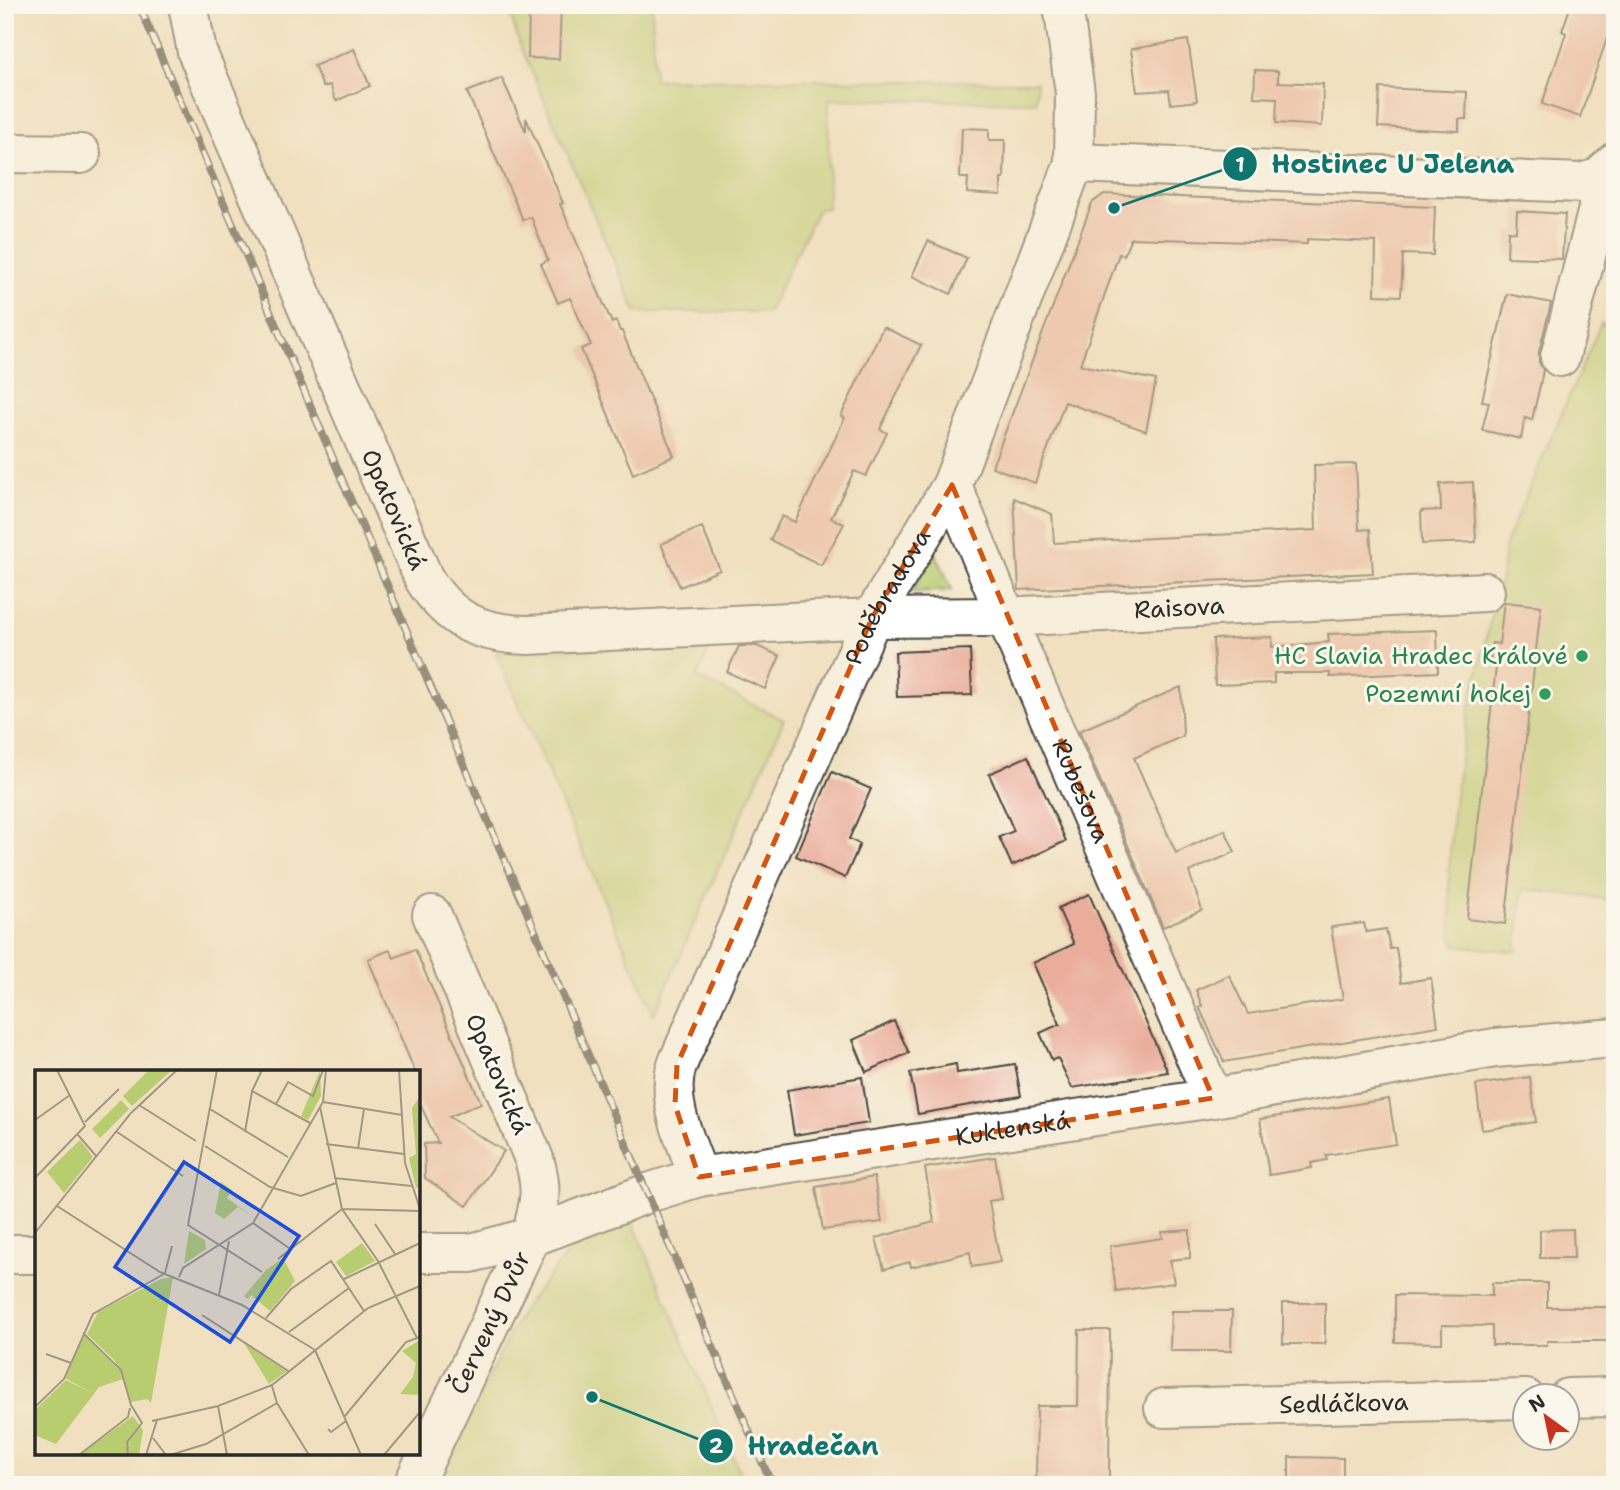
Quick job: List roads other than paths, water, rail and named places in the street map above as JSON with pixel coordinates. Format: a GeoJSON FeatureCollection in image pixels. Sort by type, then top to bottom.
{"type":"FeatureCollection","features":[{"type":"Feature","properties":{"kind":"street","name":"Opatovická"},"geometry":{"type":"LineString","coordinates":[[188,5],[197,52],[424,579],[452,613],[474,627],[488,632],[517,635],[872,618]]}},
{"type":"Feature","properties":{"kind":"street","name":"Poděbradova"},"geometry":{"type":"LineString","coordinates":[[699,1177],[675,1105],[672,1078],[872,618],[952,485],[1074,163],[1075,93],[1063,5]]}},
{"type":"Feature","properties":{"kind":"street"},"geometry":{"type":"LineString","coordinates":[[5,153],[81,154]]}},
{"type":"Feature","properties":{"kind":"street"},"geometry":{"type":"LineString","coordinates":[[1074,163],[1582,183],[1606,170]]}},
{"type":"Feature","properties":{"kind":"street"},"geometry":{"type":"LineString","coordinates":[[1560,358],[1606,170]]}},
{"type":"Feature","properties":{"kind":"street","name":"Rubešova"},"geometry":{"type":"LineString","coordinates":[[952,485],[1213,1098]]}},
{"type":"Feature","properties":{"kind":"street","name":"Raisova"},"geometry":{"type":"LineString","coordinates":[[872,618],[1006,617],[1485,592]]}},
{"type":"Feature","properties":{"kind":"street","name":"Opatovická"},"geometry":{"type":"LineString","coordinates":[[432,915],[534,1159],[541,1183],[531,1237]]}},
{"type":"Feature","properties":{"kind":"street","name":"Kuklenská"},"geometry":{"type":"LineString","coordinates":[[420,1253],[471,1253],[531,1237],[699,1177],[1213,1098],[1495,1048],[1615,1038]]}},
{"type":"Feature","properties":{"kind":"street","name":"Červený Dvůr"},"geometry":{"type":"LineString","coordinates":[[413,1485],[531,1237]]}},
{"type":"Feature","properties":{"kind":"street"},"geometry":{"type":"LineString","coordinates":[[5,1254],[35,1254]]}},
{"type":"Feature","properties":{"kind":"street"},"geometry":{"type":"LineString","coordinates":[[1582,1398],[1615,1397]]}},
{"type":"Feature","properties":{"kind":"street","name":"Sedláčkova"},"geometry":{"type":"LineString","coordinates":[[1164,1408],[1512,1399]]}},
{"type":"Feature","properties":{"kind":"railway"},"geometry":{"type":"LineString","coordinates":[[139,5],[772,1485]]}},
{"type":"Feature","properties":{"kind":"place","name":"Hostinec U Jelena"},"geometry":{"type":"Point","coordinates":[1114,208]}},
{"type":"Feature","properties":{"kind":"place","name":"HC Slavia Hradec Králové"},"geometry":{"type":"Point","coordinates":[1582,656]}},
{"type":"Feature","properties":{"kind":"place","name":"Pozemní hokej"},"geometry":{"type":"Point","coordinates":[1545,694]}},
{"type":"Feature","properties":{"kind":"place","name":"Hradečan"},"geometry":{"type":"Point","coordinates":[592,1397]}}]}
